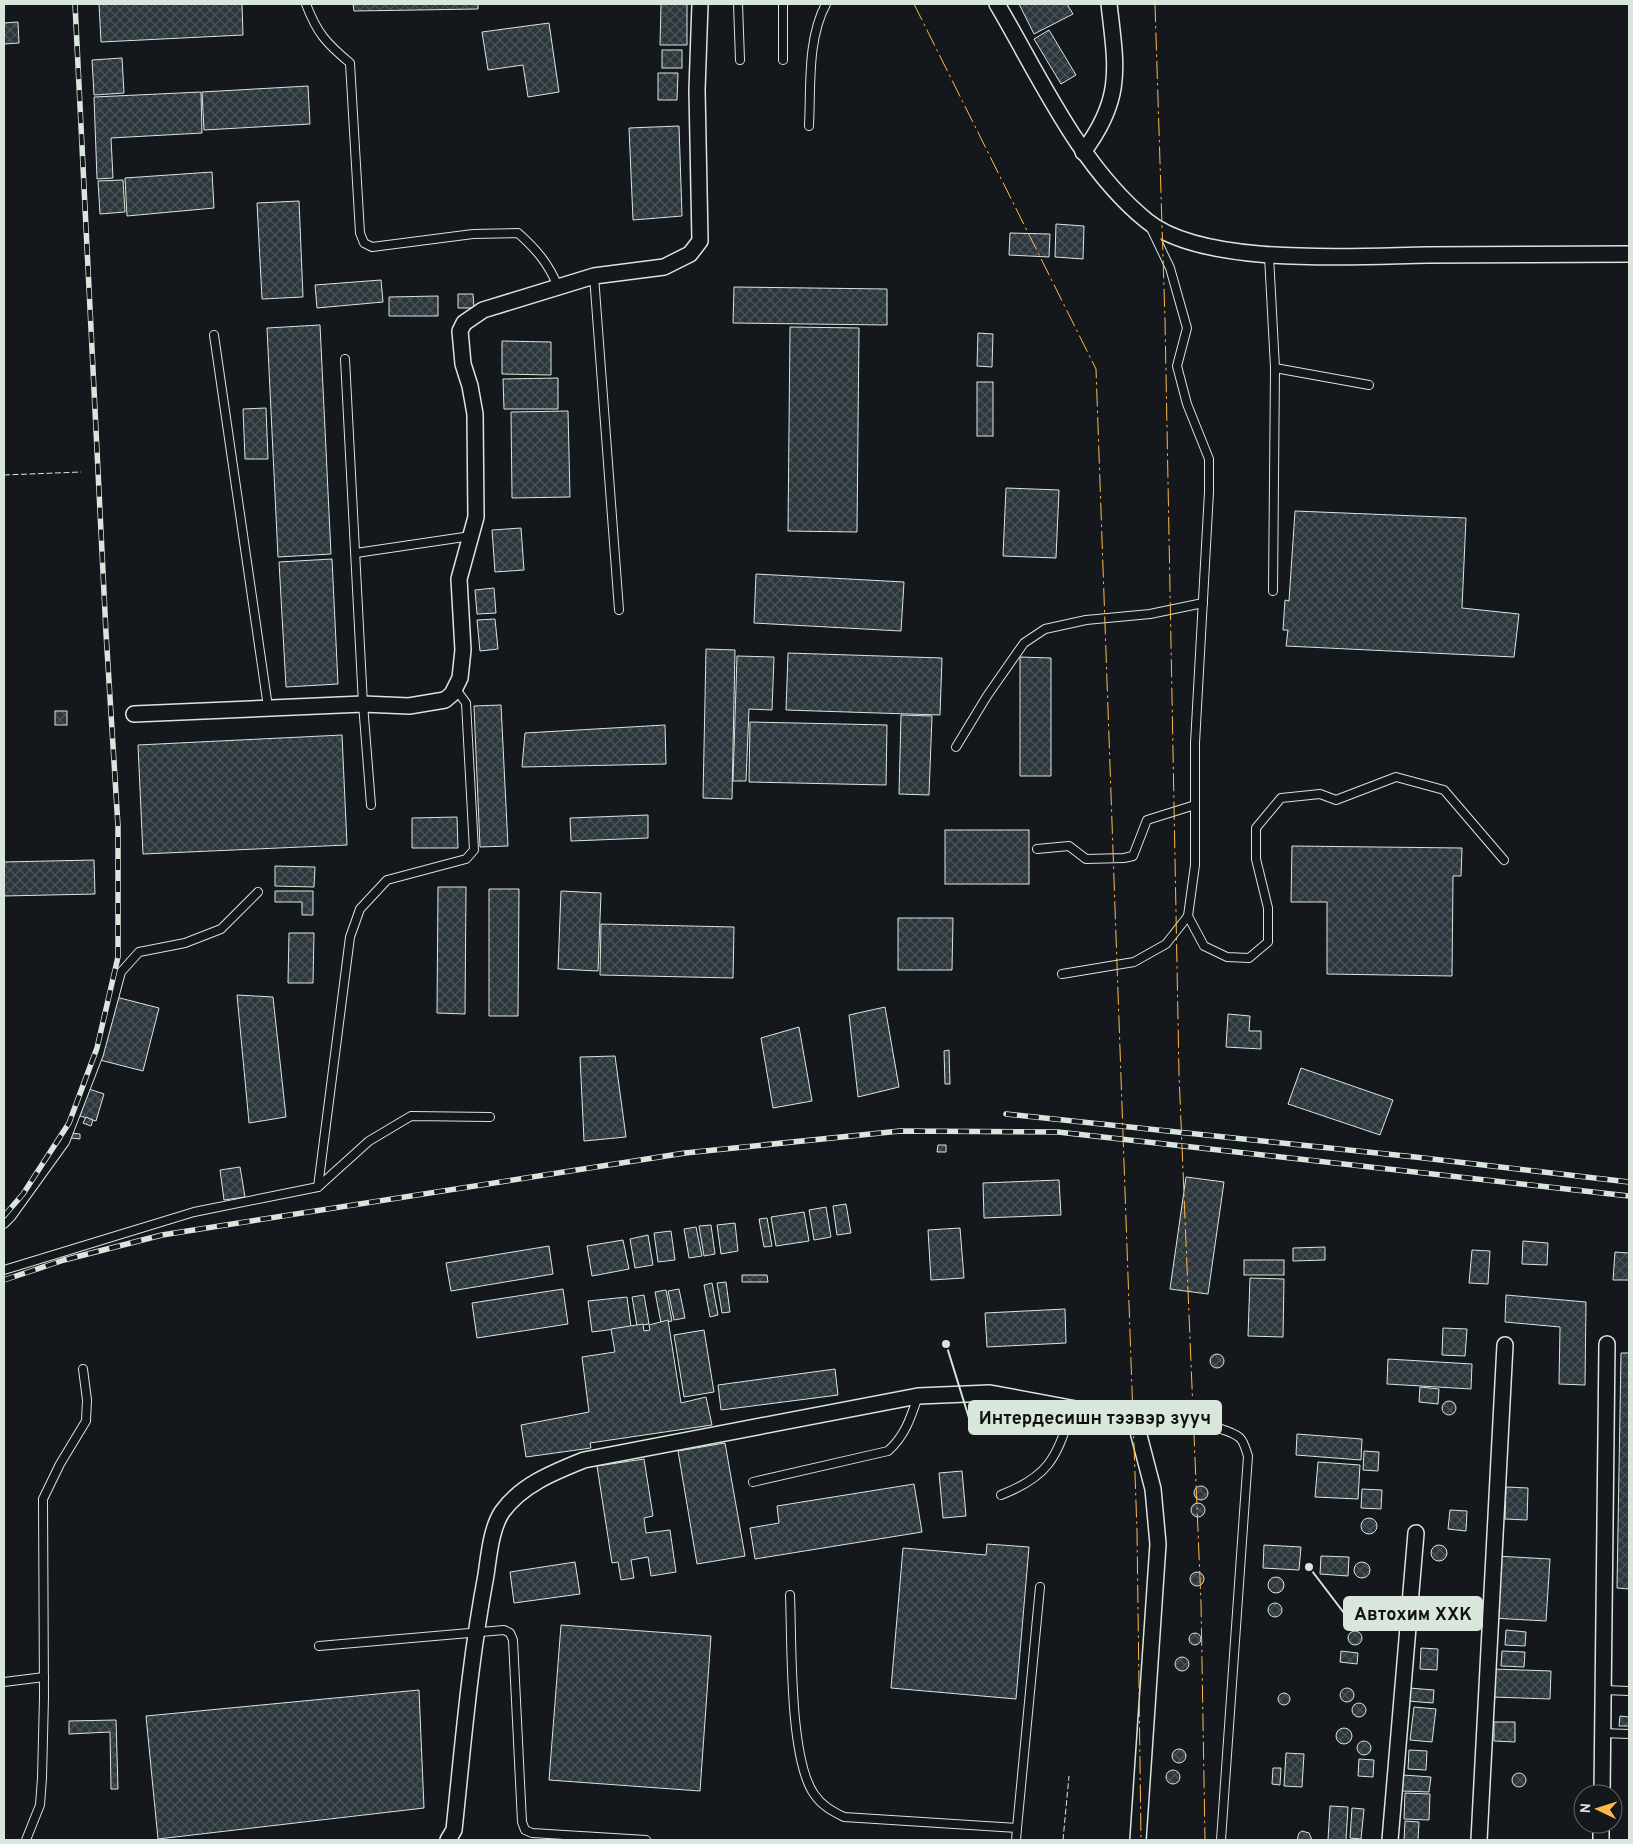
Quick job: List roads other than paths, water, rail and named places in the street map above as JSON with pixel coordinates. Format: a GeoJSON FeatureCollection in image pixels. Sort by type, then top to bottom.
{"type":"FeatureCollection","features":[{"type":"Feature","properties":{"kind":"street"},"geometry":{"type":"LineString","coordinates":[[134,714],[363,704],[408,706],[445,700],[455,688],[460,678],[463,650],[459,579],[476,517],[475,414],[470,386],[463,364],[460,330],[464,323],[483,310],[518,301],[594,276],[664,267],[690,254],[700,240],[697,90],[700,4]]}},
{"type":"Feature","properties":{"kind":"street"},"geometry":{"type":"LineString","coordinates":[[997,4],[1083,152],[1112,189],[1148,222],[1186,241],[1269,256],[1629,254]]}},
{"type":"Feature","properties":{"kind":"street"},"geometry":{"type":"LineString","coordinates":[[1083,152],[1101,127],[1113,98],[1115,64],[1109,4]]}},
{"type":"Feature","properties":{"kind":"street"},"geometry":{"type":"LineString","coordinates":[[1602,1784],[1607,1344]]}},
{"type":"Feature","properties":{"kind":"street"},"geometry":{"type":"LineString","coordinates":[[1479,1840],[1505,1345]]}},
{"type":"Feature","properties":{"kind":"street"},"geometry":{"type":"LineString","coordinates":[[448,1840],[454,1830],[475,1634],[492,1539],[501,1513],[519,1494],[556,1471],[584,1460],[918,1396],[990,1394],[1135,1420],[1154,1489],[1158,1544],[1138,1840]]}},
{"type":"Feature","properties":{"kind":"street"},"geometry":{"type":"LineString","coordinates":[[1390,1840],[1416,1533]]}},
{"type":"Feature","properties":{"kind":"lane"},"geometry":{"type":"LineString","coordinates":[[306,4],[315,28],[331,47],[350,63],[360,233],[364,243],[372,247],[473,234],[518,233],[543,258],[552,272],[558,287]]}},
{"type":"Feature","properties":{"kind":"lane"},"geometry":{"type":"LineString","coordinates":[[738,4],[740,60]]}},
{"type":"Feature","properties":{"kind":"lane"},"geometry":{"type":"LineString","coordinates":[[783,4],[784,60]]}},
{"type":"Feature","properties":{"kind":"lane"},"geometry":{"type":"LineString","coordinates":[[809,126],[814,43],[820,16],[826,4]]}},
{"type":"Feature","properties":{"kind":"lane"},"geometry":{"type":"LineString","coordinates":[[1062,974],[1134,962],[1166,944],[1188,916],[1195,865],[1195,744],[1209,492],[1209,459],[1186,404],[1177,366],[1187,328],[1170,268],[1148,222]]}},
{"type":"Feature","properties":{"kind":"lane"},"geometry":{"type":"LineString","coordinates":[[1269,256],[1275,368],[1273,591]]}},
{"type":"Feature","properties":{"kind":"lane"},"geometry":{"type":"LineString","coordinates":[[594,276],[619,610]]}},
{"type":"Feature","properties":{"kind":"lane"},"geometry":{"type":"LineString","coordinates":[[214,335],[268,707]]}},
{"type":"Feature","properties":{"kind":"lane"},"geometry":{"type":"LineString","coordinates":[[345,359],[363,704],[371,805]]}},
{"type":"Feature","properties":{"kind":"lane"},"geometry":{"type":"LineString","coordinates":[[1275,368],[1369,385]]}},
{"type":"Feature","properties":{"kind":"lane"},"geometry":{"type":"LineString","coordinates":[[356,553],[471,536]]}},
{"type":"Feature","properties":{"kind":"lane"},"geometry":{"type":"LineString","coordinates":[[956,747],[987,696],[1024,643],[1045,629],[1086,620],[1150,614],[1203,603]]}},
{"type":"Feature","properties":{"kind":"lane"},"geometry":{"type":"LineString","coordinates":[[318,1188],[350,937],[360,909],[387,880],[466,859],[474,850],[466,703],[455,688]]}},
{"type":"Feature","properties":{"kind":"lane"},"geometry":{"type":"LineString","coordinates":[[1188,916],[1204,946],[1227,957],[1249,958],[1268,942],[1268,908],[1256,859],[1256,828],[1281,798],[1320,794],[1336,800],[1396,777],[1444,790],[1504,860]]}},
{"type":"Feature","properties":{"kind":"lane"},"geometry":{"type":"LineString","coordinates":[[1038,849],[1069,846],[1086,859],[1132,856],[1147,820],[1195,805]]}},
{"type":"Feature","properties":{"kind":"lane"},"geometry":{"type":"LineString","coordinates":[[4,1224],[11,1218],[65,1142],[99,1054],[120,972],[139,952],[185,943],[221,929],[258,892]]}},
{"type":"Feature","properties":{"kind":"lane"},"geometry":{"type":"LineString","coordinates":[[4,1270],[194,1212],[318,1188],[369,1141],[410,1116],[490,1117]]}},
{"type":"Feature","properties":{"kind":"lane"},"geometry":{"type":"LineString","coordinates":[[26,1840],[40,1805],[44,1677],[43,1499],[60,1464],[86,1421],[87,1400],[84,1369]]}},
{"type":"Feature","properties":{"kind":"lane"},"geometry":{"type":"LineString","coordinates":[[753,1482],[888,1451],[899,1442],[918,1396]]}},
{"type":"Feature","properties":{"kind":"lane"},"geometry":{"type":"LineString","coordinates":[[1001,1495],[1024,1486],[1045,1471],[1059,1447],[1073,1408]]}},
{"type":"Feature","properties":{"kind":"lane"},"geometry":{"type":"LineString","coordinates":[[1135,1420],[1208,1427],[1230,1432],[1242,1440],[1248,1456],[1221,1840]]}},
{"type":"Feature","properties":{"kind":"lane"},"geometry":{"type":"LineString","coordinates":[[1016,1840],[1040,1587]]}},
{"type":"Feature","properties":{"kind":"lane"},"geometry":{"type":"LineString","coordinates":[[790,1595],[797,1739],[803,1772],[814,1794],[826,1808],[844,1817],[1017,1828]]}},
{"type":"Feature","properties":{"kind":"lane"},"geometry":{"type":"LineString","coordinates":[[319,1646],[504,1630],[510,1633],[513,1640],[522,1822],[525,1830],[532,1833],[646,1840]]}},
{"type":"Feature","properties":{"kind":"lane"},"geometry":{"type":"LineString","coordinates":[[4,1682],[44,1677]]}},
{"type":"Feature","properties":{"kind":"lane"},"geometry":{"type":"LineString","coordinates":[[1604,1690],[1629,1691]]}},
{"type":"Feature","properties":{"kind":"lane"},"geometry":{"type":"LineString","coordinates":[[1603,1733],[1629,1734]]}},
{"type":"Feature","properties":{"kind":"railway"},"geometry":{"type":"LineString","coordinates":[[4,1216],[23,1194],[69,1123],[97,1048],[118,957],[118,826],[106,633],[75,4]]}},
{"type":"Feature","properties":{"kind":"railway"},"geometry":{"type":"LineString","coordinates":[[1006,1114],[1415,1157],[1629,1182]]}},
{"type":"Feature","properties":{"kind":"railway"},"geometry":{"type":"LineString","coordinates":[[4,1280],[64,1260],[162,1235],[685,1153],[900,1131],[1058,1132],[1629,1196]]}},
{"type":"Feature","properties":{"kind":"place","name":"Интердесишн тээвэр зууч"},"geometry":{"type":"Point","coordinates":[946,1344]}},
{"type":"Feature","properties":{"kind":"place","name":"Автохим ХХК"},"geometry":{"type":"Point","coordinates":[1309,1567]}}]}
